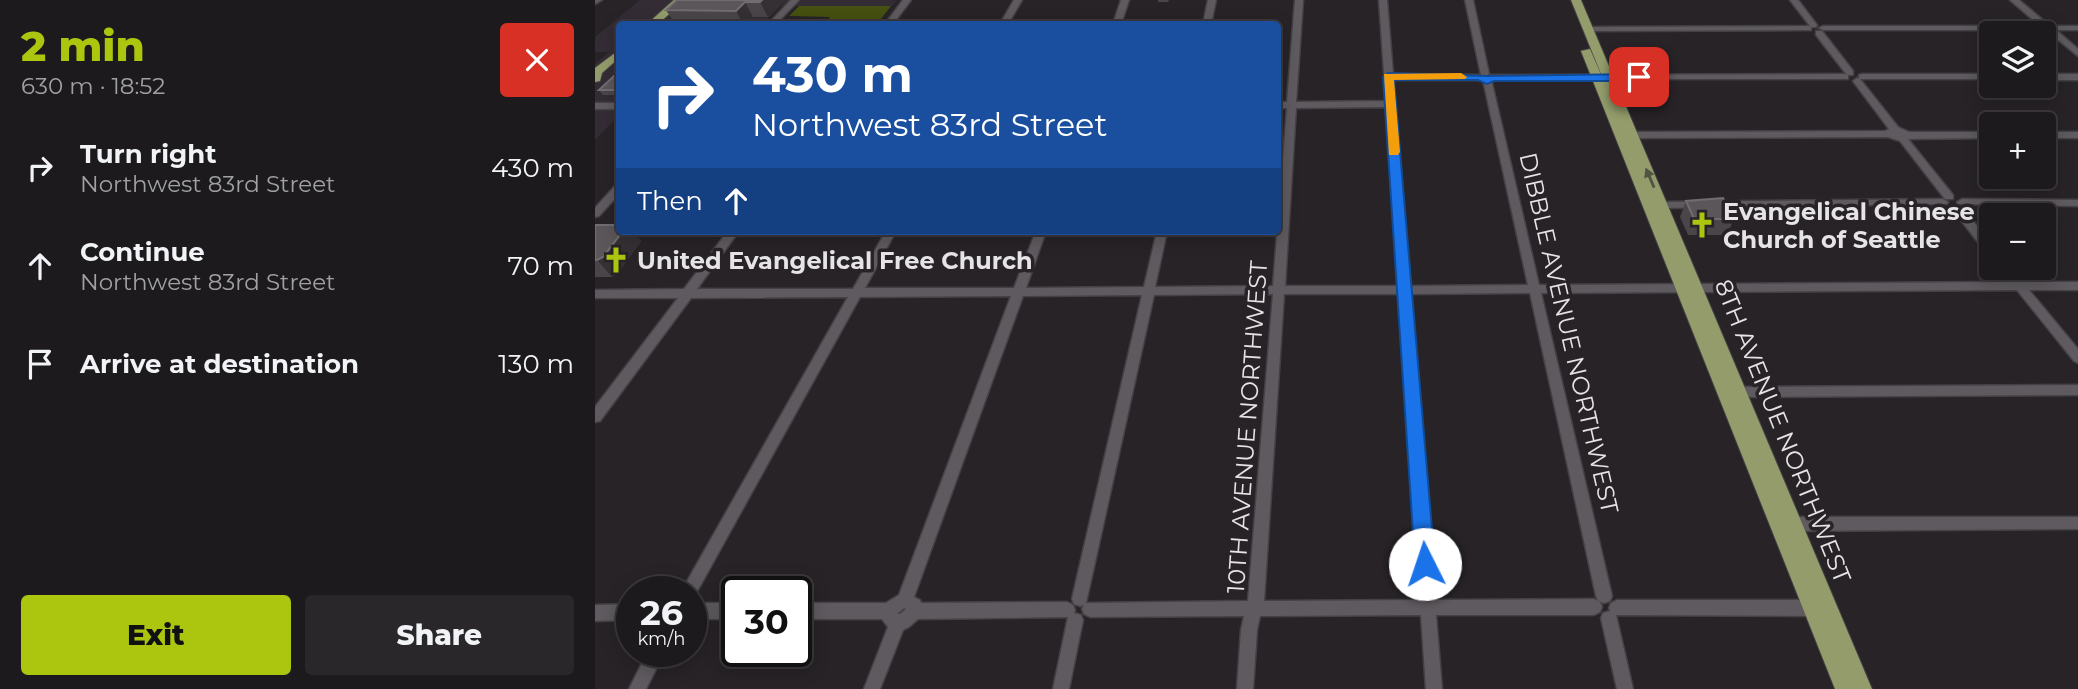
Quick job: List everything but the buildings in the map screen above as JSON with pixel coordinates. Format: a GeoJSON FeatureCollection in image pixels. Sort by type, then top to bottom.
{"type":"FeatureCollection","features":[{"type":"Feature","properties":{"kind":"main road"},"geometry":{"type":"LineString","coordinates":[[656,21],[680,0]]}},
{"type":"Feature","properties":{"kind":"main road"},"geometry":{"type":"LineString","coordinates":[[666,21],[690,0]]}},
{"type":"Feature","properties":{"kind":"main road","name":"8TH AVENUE NORTHWEST"},"geometry":{"type":"LineString","coordinates":[[1565,0],[1632,135],[1661,205],[1688,287],[1738,392],[1785,524]]}},
{"type":"Feature","properties":{"kind":"main road","name":"8TH AVENUE NORTHWEST"},"geometry":{"type":"LineString","coordinates":[[1576,0],[1602,77],[1785,524],[1820,608],[1861,689]]}},
{"type":"Feature","properties":{"kind":"main road"},"geometry":{"type":"LineString","coordinates":[[596,79],[616,61]]}},
{"type":"Feature","properties":{"kind":"main road","name":"8TH AVENUE NORTHWEST"},"geometry":{"type":"LineString","coordinates":[[1820,608],[1846,689]]}},
{"type":"Feature","properties":{"kind":"street"},"geometry":{"type":"LineString","coordinates":[[775,21],[795,0]]}},
{"type":"Feature","properties":{"kind":"street"},"geometry":{"type":"LineString","coordinates":[[891,21],[907,0]]}},
{"type":"Feature","properties":{"kind":"street"},"geometry":{"type":"LineString","coordinates":[[1006,21],[1018,0]]}},
{"type":"Feature","properties":{"kind":"street"},"geometry":{"type":"LineString","coordinates":[[1118,21],[1125,0]]}},
{"type":"Feature","properties":{"kind":"street"},"geometry":{"type":"LineString","coordinates":[[1208,21],[1212,0]]}},
{"type":"Feature","properties":{"kind":"street","name":"10TH AVENUE NORTHWEST"},"geometry":{"type":"LineString","coordinates":[[1244,689],[1249,630],[1258,592],[1299,0]]}},
{"type":"Feature","properties":{"kind":"street"},"geometry":{"type":"LineString","coordinates":[[1383,0],[1434,689]]}},
{"type":"Feature","properties":{"kind":"street","name":"DIBBLE AVENUE NORTHWEST"},"geometry":{"type":"LineString","coordinates":[[1469,0],[1535,288],[1599,602]]}},
{"type":"Feature","properties":{"kind":"street"},"geometry":{"type":"LineString","coordinates":[[1794,0],[1848,75]]}},
{"type":"Feature","properties":{"kind":"street"},"geometry":{"type":"LineString","coordinates":[[2014,0],[2039,21]]}},
{"type":"Feature","properties":{"kind":"street"},"geometry":{"type":"LineString","coordinates":[[1588,29],[1979,28]]}},
{"type":"Feature","properties":{"kind":"street"},"geometry":{"type":"LineString","coordinates":[[2056,28],[2078,28]]}},
{"type":"Feature","properties":{"kind":"street"},"geometry":{"type":"LineString","coordinates":[[2056,35],[2078,53]]}},
{"type":"Feature","properties":{"kind":"street"},"geometry":{"type":"LineString","coordinates":[[1388,77],[1848,75],[1859,80],[1979,77]]}},
{"type":"Feature","properties":{"kind":"street"},"geometry":{"type":"LineString","coordinates":[[2056,77],[2078,77]]}},
{"type":"Feature","properties":{"kind":"street"},"geometry":{"type":"LineString","coordinates":[[1859,80],[1893,132]]}},
{"type":"Feature","properties":{"kind":"street"},"geometry":{"type":"LineString","coordinates":[[1281,105],[1390,104]]}},
{"type":"Feature","properties":{"kind":"street"},"geometry":{"type":"LineString","coordinates":[[595,106],[616,106]]}},
{"type":"Feature","properties":{"kind":"street"},"geometry":{"type":"LineString","coordinates":[[1632,135],[1893,132],[1905,137],[1979,135]]}},
{"type":"Feature","properties":{"kind":"street"},"geometry":{"type":"LineString","coordinates":[[2056,135],[2078,135]]}},
{"type":"Feature","properties":{"kind":"street"},"geometry":{"type":"LineString","coordinates":[[1905,137],[1946,200]]}},
{"type":"Feature","properties":{"kind":"street"},"geometry":{"type":"LineString","coordinates":[[595,214],[616,191]]}},
{"type":"Feature","properties":{"kind":"street"},"geometry":{"type":"LineString","coordinates":[[1661,205],[1946,200],[1960,206],[2078,203]]}},
{"type":"Feature","properties":{"kind":"street"},"geometry":{"type":"LineString","coordinates":[[1960,206],[1979,234]]}},
{"type":"Feature","properties":{"kind":"street"},"geometry":{"type":"LineString","coordinates":[[595,417],[731,235]]}},
{"type":"Feature","properties":{"kind":"street"},"geometry":{"type":"LineString","coordinates":[[698,576],[889,235]]}},
{"type":"Feature","properties":{"kind":"street"},"geometry":{"type":"LineString","coordinates":[[812,612],[907,620],[909,606],[1040,235]]}},
{"type":"Feature","properties":{"kind":"street"},"geometry":{"type":"LineString","coordinates":[[1085,604],[1161,235]]}},
{"type":"Feature","properties":{"kind":"street"},"geometry":{"type":"LineString","coordinates":[[2014,280],[2078,358]]}},
{"type":"Feature","properties":{"kind":"street"},"geometry":{"type":"LineString","coordinates":[[595,294],[2078,286]]}},
{"type":"Feature","properties":{"kind":"street"},"geometry":{"type":"LineString","coordinates":[[1738,392],[2078,390]]}},
{"type":"Feature","properties":{"kind":"street"},"geometry":{"type":"LineString","coordinates":[[1785,524],[2078,523]]}},
{"type":"Feature","properties":{"kind":"street"},"geometry":{"type":"LineString","coordinates":[[1061,689],[1073,601],[1085,604],[1255,608],[1428,608],[1613,600],[1625,689]]}},
{"type":"Feature","properties":{"kind":"street"},"geometry":{"type":"LineString","coordinates":[[909,606],[1071,615]]}},
{"type":"Feature","properties":{"kind":"street"},"geometry":{"type":"LineString","coordinates":[[1613,613],[1820,608]]}},
{"type":"Feature","properties":{"kind":"street"},"geometry":{"type":"LineString","coordinates":[[595,613],[616,612]]}},
{"type":"Feature","properties":{"kind":"street"},"geometry":{"type":"LineString","coordinates":[[872,689],[893,617]]}},
{"type":"Feature","properties":{"kind":"street"},"geometry":{"type":"LineString","coordinates":[[637,689],[649,667]]}},
{"type":"Feature","properties":{"kind":"shaded area"},"geometry":{"type":"Polygon","coordinates":[[[640,0],[897,0],[892,6],[781,6],[766,21],[616,21],[616,119],[595,140],[595,64],[609,52],[595,52],[595,37],[640,0]]]}},
{"type":"Feature","properties":{"kind":"green space"},"geometry":{"type":"Polygon","coordinates":[[[799,6],[891,6],[879,21],[827,21],[830,17],[789,16],[799,6]]]}},
{"type":"Feature","properties":{"kind":"slow traffic"},"geometry":{"type":"LineString","coordinates":[[1394,152],[1388,77],[1461,77]]}},
{"type":"Feature","properties":{"kind":"place","name":"Evangelical Chinese Church of Seattle"},"geometry":{"type":"Point","coordinates":[1702,225]}},
{"type":"Feature","properties":{"kind":"place","name":"United Evangelical Free Church"},"geometry":{"type":"Point","coordinates":[616,260]}},
{"type":"Feature","properties":{"kind":"route"},"geometry":{"type":"LineString","coordinates":[[1425,564],[1388,77],[1480,77],[1487,80],[1492,77],[1639,77]]}}]}
